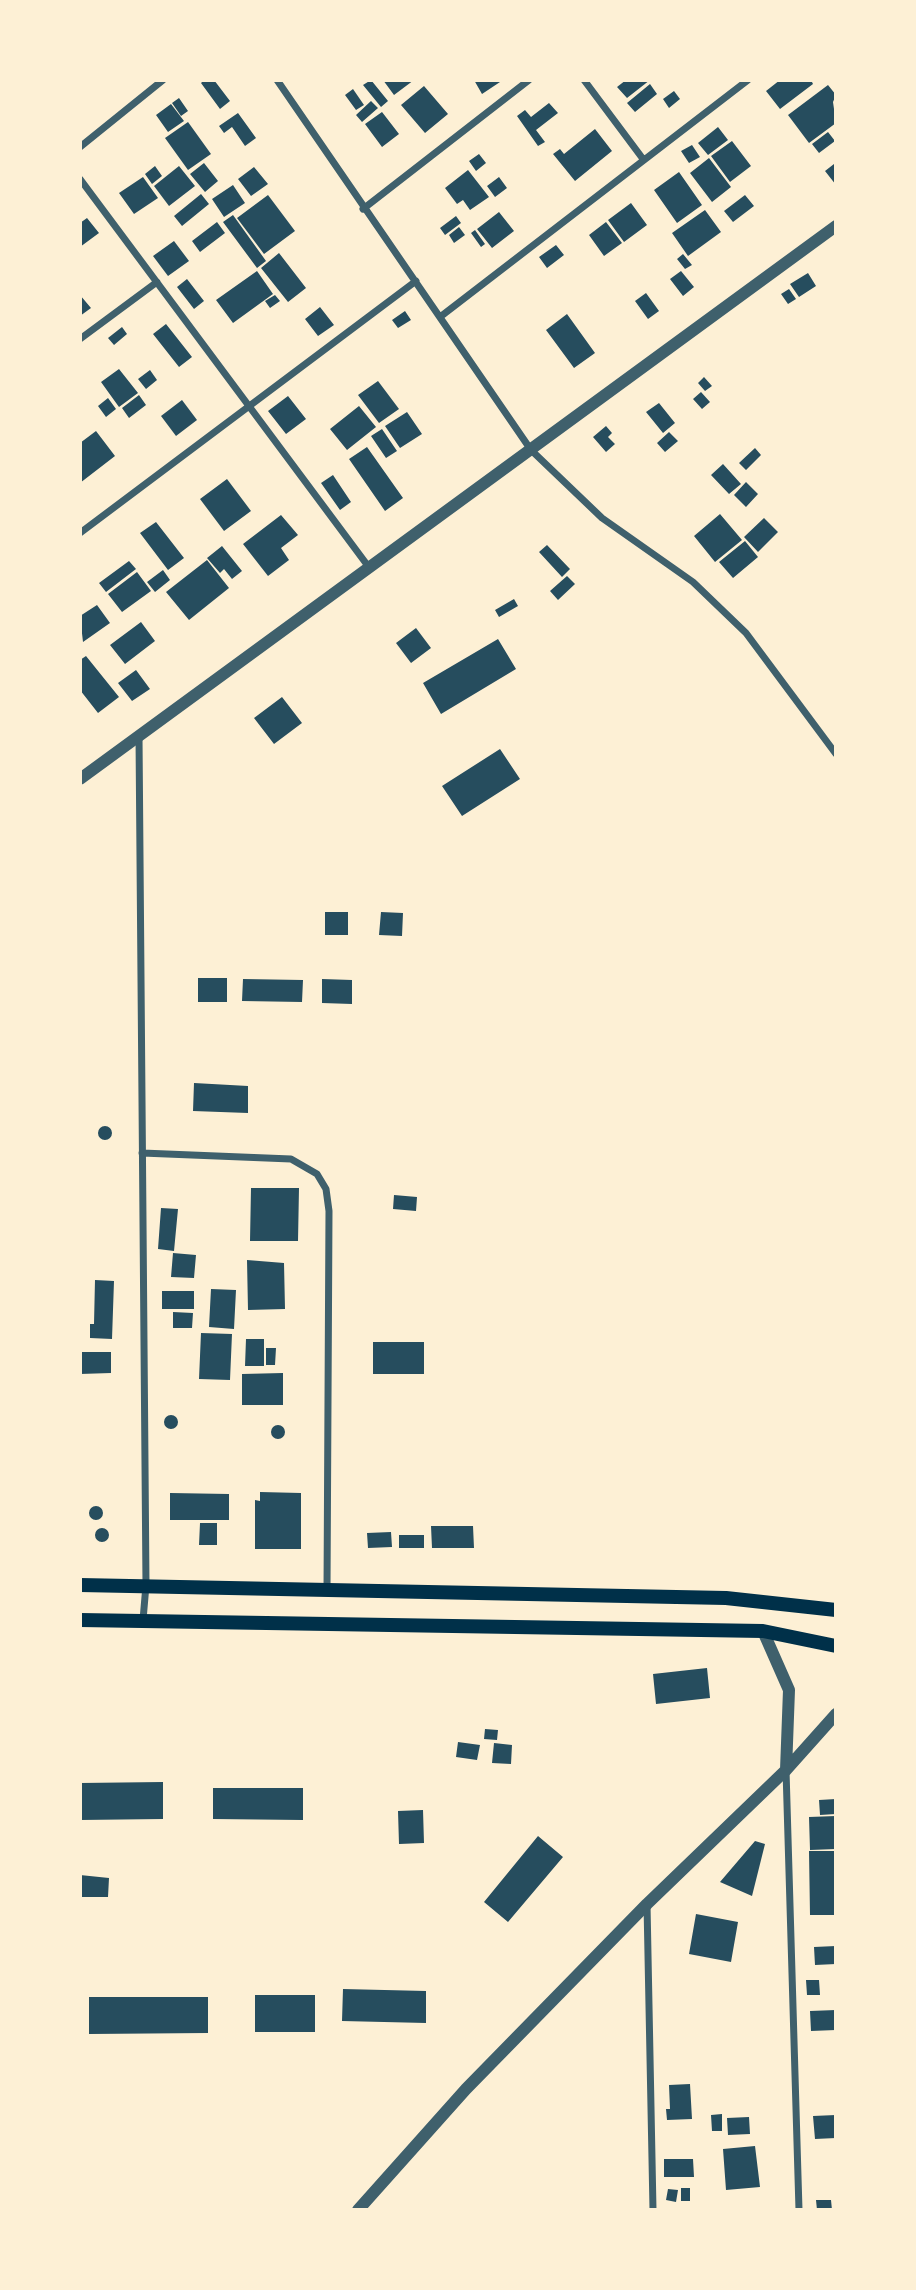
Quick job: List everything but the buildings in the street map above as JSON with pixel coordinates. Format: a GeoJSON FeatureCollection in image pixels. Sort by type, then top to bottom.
{"type":"FeatureCollection","features":[{"type":"Feature","properties":{"kind":"main road"},"geometry":{"type":"LineString","coordinates":[[80,1585],[726,1598],[835,1610]]}},
{"type":"Feature","properties":{"kind":"main road"},"geometry":{"type":"LineString","coordinates":[[80,1620],[763,1631],[835,1646]]}},
{"type":"Feature","properties":{"kind":"street"},"geometry":{"type":"LineString","coordinates":[[80,147],[163,80]]}},
{"type":"Feature","properties":{"kind":"street"},"geometry":{"type":"LineString","coordinates":[[277,80],[363,209],[416,281],[531,450],[602,518],[693,582],[746,633],[835,754]]}},
{"type":"Feature","properties":{"kind":"street"},"geometry":{"type":"LineString","coordinates":[[363,209],[529,80]]}},
{"type":"Feature","properties":{"kind":"street"},"geometry":{"type":"LineString","coordinates":[[584,80],[643,159]]}},
{"type":"Feature","properties":{"kind":"street"},"geometry":{"type":"LineString","coordinates":[[440,317],[748,80]]}},
{"type":"Feature","properties":{"kind":"street"},"geometry":{"type":"LineString","coordinates":[[80,178],[368,566]]}},
{"type":"Feature","properties":{"kind":"street"},"geometry":{"type":"LineString","coordinates":[[80,779],[835,226]]}},
{"type":"Feature","properties":{"kind":"street"},"geometry":{"type":"LineString","coordinates":[[80,533],[416,281]]}},
{"type":"Feature","properties":{"kind":"street"},"geometry":{"type":"LineString","coordinates":[[80,339],[157,282]]}},
{"type":"Feature","properties":{"kind":"street"},"geometry":{"type":"LineString","coordinates":[[139,736],[146,1585],[144,1620]]}},
{"type":"Feature","properties":{"kind":"street"},"geometry":{"type":"LineString","coordinates":[[142,1153],[291,1159],[317,1174],[326,1189],[329,1212],[327,1589]]}},
{"type":"Feature","properties":{"kind":"street"},"geometry":{"type":"LineString","coordinates":[[763,1631],[789,1690],[786,1770],[799,2210]]}},
{"type":"Feature","properties":{"kind":"street"},"geometry":{"type":"LineString","coordinates":[[358,2210],[466,2089],[647,1904],[786,1770],[835,1714]]}},
{"type":"Feature","properties":{"kind":"street"},"geometry":{"type":"LineString","coordinates":[[647,1904],[653,2210]]}}]}
